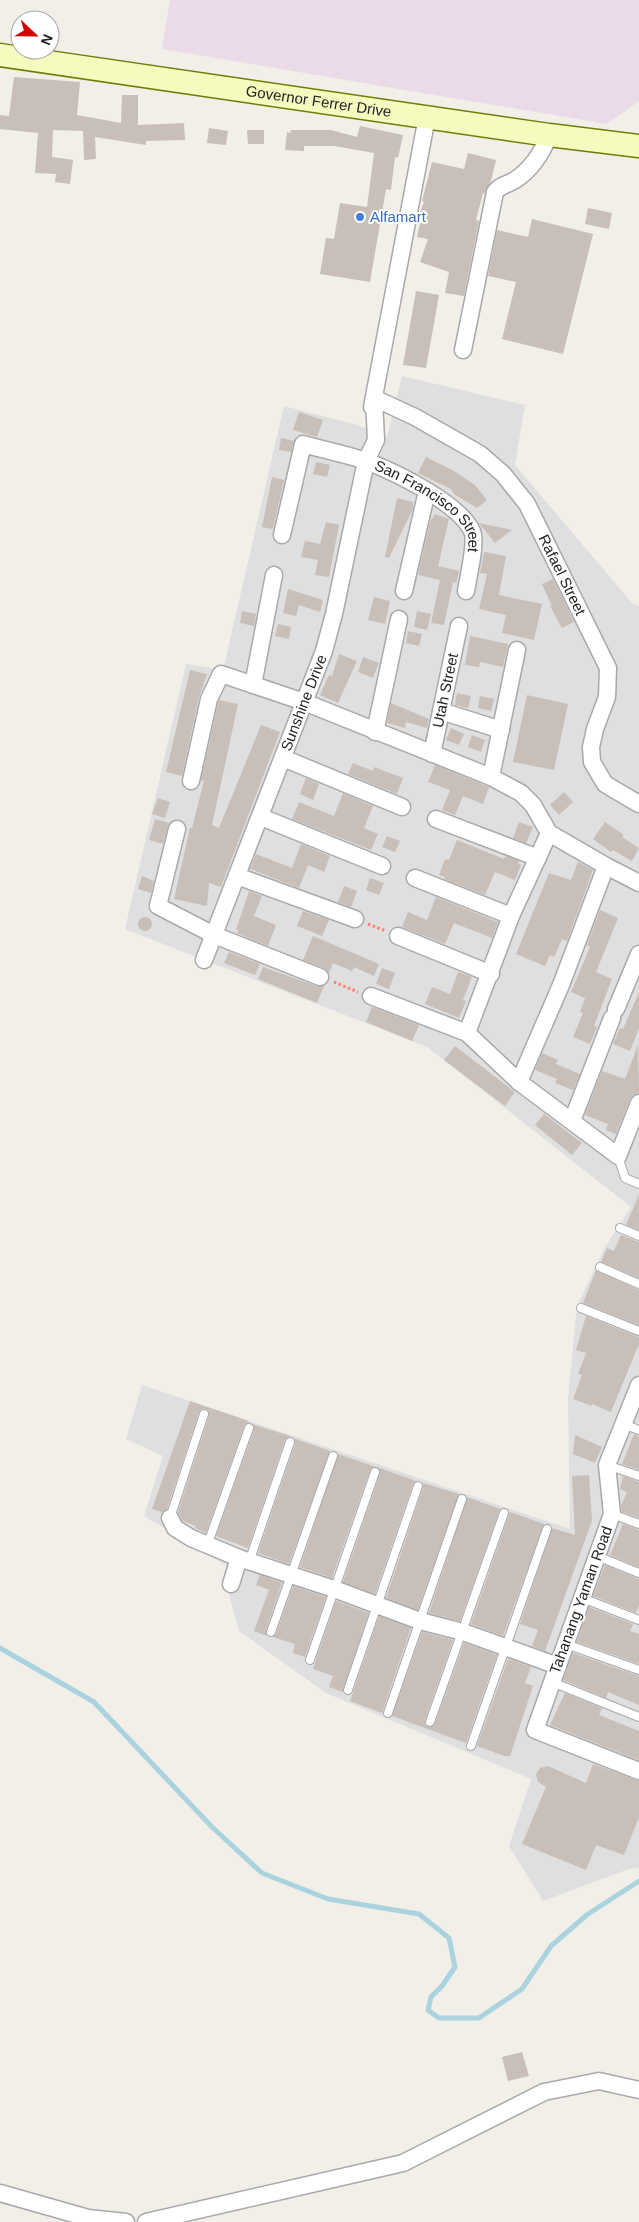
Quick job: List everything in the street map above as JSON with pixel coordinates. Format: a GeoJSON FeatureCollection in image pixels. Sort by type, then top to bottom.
{"type":"FeatureCollection","features":[{"type":"Feature","properties":{"kind":"main road","name":"Governor Ferrer Drive"},"geometry":{"type":"LineString","coordinates":[[0,55],[549,135],[639,146]]}},
{"type":"Feature","properties":{"kind":"street","name":"Sunshine Drive"},"geometry":{"type":"LineString","coordinates":[[204,960],[324,651],[334,614],[366,461],[376,440],[374,398],[427,117]]}},
{"type":"Feature","properties":{"kind":"street"},"geometry":{"type":"LineString","coordinates":[[463,350],[495,192],[498,188],[514,181],[524,172],[543,151],[549,135]]}},
{"type":"Feature","properties":{"kind":"street","name":"Rafael Street"},"geometry":{"type":"LineString","coordinates":[[374,398],[415,417],[480,454],[503,474],[527,504],[608,668],[607,697],[595,729],[591,747],[592,762],[605,784],[639,804]]}},
{"type":"Feature","properties":{"kind":"street","name":"San Francisco Street"},"geometry":{"type":"LineString","coordinates":[[282,535],[303,444],[366,461],[428,491],[461,515],[473,532],[474,541],[466,591]]}},
{"type":"Feature","properties":{"kind":"street"},"geometry":{"type":"LineString","coordinates":[[404,592],[428,491]]}},
{"type":"Feature","properties":{"kind":"street"},"geometry":{"type":"LineString","coordinates":[[252,685],[274,575]]}},
{"type":"Feature","properties":{"kind":"street"},"geometry":{"type":"LineString","coordinates":[[375,732],[399,619]]}},
{"type":"Feature","properties":{"kind":"street","name":"Utah Street"},"geometry":{"type":"LineString","coordinates":[[432,754],[459,626]]}},
{"type":"Feature","properties":{"kind":"street"},"geometry":{"type":"LineString","coordinates":[[491,777],[517,650]]}},
{"type":"Feature","properties":{"kind":"street"},"geometry":{"type":"LineString","coordinates":[[191,781],[209,699],[221,674],[304,702],[491,777],[521,793],[533,805],[549,834],[639,883]]}},
{"type":"Feature","properties":{"kind":"street"},"geometry":{"type":"LineString","coordinates":[[441,711],[501,730]]}},
{"type":"Feature","properties":{"kind":"street"},"geometry":{"type":"LineString","coordinates":[[283,758],[402,806]]}},
{"type":"Feature","properties":{"kind":"street"},"geometry":{"type":"LineString","coordinates":[[260,817],[382,866]]}},
{"type":"Feature","properties":{"kind":"street"},"geometry":{"type":"LineString","coordinates":[[436,819],[538,858]]}},
{"type":"Feature","properties":{"kind":"street"},"geometry":{"type":"LineString","coordinates":[[177,829],[158,906],[214,935],[320,977]]}},
{"type":"Feature","properties":{"kind":"street"},"geometry":{"type":"LineString","coordinates":[[467,1033],[491,974],[511,916],[549,834]]}},
{"type":"Feature","properties":{"kind":"street"},"geometry":{"type":"LineString","coordinates":[[519,1082],[561,985],[606,866]]}},
{"type":"Feature","properties":{"kind":"street"},"geometry":{"type":"LineString","coordinates":[[237,876],[355,919]]}},
{"type":"Feature","properties":{"kind":"street"},"geometry":{"type":"LineString","coordinates":[[415,878],[511,916]]}},
{"type":"Feature","properties":{"kind":"street"},"geometry":{"type":"LineString","coordinates":[[398,936],[491,974]]}},
{"type":"Feature","properties":{"kind":"street"},"geometry":{"type":"LineString","coordinates":[[572,1120],[639,954]]}},
{"type":"Feature","properties":{"kind":"street"},"geometry":{"type":"LineString","coordinates":[[370,996],[467,1033],[519,1082],[618,1156],[631,1133],[639,1103]]}},
{"type":"Feature","properties":{"kind":"street","name":"Tahanang Yaman Road"},"geometry":{"type":"LineString","coordinates":[[639,1385],[607,1465],[612,1514],[535,1730],[639,1772]]}},
{"type":"Feature","properties":{"kind":"street"},"geometry":{"type":"LineString","coordinates":[[170,1518],[176,1528],[207,1546],[334,1589],[420,1621],[463,1632],[558,1666]]}},
{"type":"Feature","properties":{"kind":"street"},"geometry":{"type":"LineString","coordinates":[[231,1584],[244,1560]]}},
{"type":"Feature","properties":{"kind":"street"},"geometry":{"type":"LineString","coordinates":[[146,2222],[403,2163],[544,2092],[599,2081],[639,2090]]}},
{"type":"Feature","properties":{"kind":"street"},"geometry":{"type":"LineString","coordinates":[[0,2193],[88,2218],[126,2222]]}},
{"type":"Feature","properties":{"kind":"lane"},"geometry":{"type":"LineString","coordinates":[[618,1156],[626,1178],[639,1184]]}},
{"type":"Feature","properties":{"kind":"lane"},"geometry":{"type":"LineString","coordinates":[[620,1228],[639,1236]]}},
{"type":"Feature","properties":{"kind":"lane"},"geometry":{"type":"LineString","coordinates":[[600,1267],[639,1284]]}},
{"type":"Feature","properties":{"kind":"lane"},"geometry":{"type":"LineString","coordinates":[[581,1308],[639,1332]]}},
{"type":"Feature","properties":{"kind":"lane"},"geometry":{"type":"LineString","coordinates":[[170,1518],[204,1414]]}},
{"type":"Feature","properties":{"kind":"lane"},"geometry":{"type":"LineString","coordinates":[[623,1424],[639,1430]]}},
{"type":"Feature","properties":{"kind":"lane"},"geometry":{"type":"LineString","coordinates":[[207,1546],[249,1428]]}},
{"type":"Feature","properties":{"kind":"lane"},"geometry":{"type":"LineString","coordinates":[[244,1560],[290,1442]]}},
{"type":"Feature","properties":{"kind":"lane"},"geometry":{"type":"LineString","coordinates":[[271,1632],[333,1456]]}},
{"type":"Feature","properties":{"kind":"lane"},"geometry":{"type":"LineString","coordinates":[[607,1465],[639,1476]]}},
{"type":"Feature","properties":{"kind":"lane"},"geometry":{"type":"LineString","coordinates":[[310,1660],[375,1472]]}},
{"type":"Feature","properties":{"kind":"lane"},"geometry":{"type":"LineString","coordinates":[[348,1690],[418,1486]]}},
{"type":"Feature","properties":{"kind":"lane"},"geometry":{"type":"LineString","coordinates":[[388,1713],[462,1499]]}},
{"type":"Feature","properties":{"kind":"lane"},"geometry":{"type":"LineString","coordinates":[[430,1722],[504,1513]]}},
{"type":"Feature","properties":{"kind":"lane"},"geometry":{"type":"LineString","coordinates":[[612,1514],[639,1524]]}},
{"type":"Feature","properties":{"kind":"lane"},"geometry":{"type":"LineString","coordinates":[[471,1746],[547,1529]]}},
{"type":"Feature","properties":{"kind":"lane"},"geometry":{"type":"LineString","coordinates":[[597,1556],[639,1573]]}},
{"type":"Feature","properties":{"kind":"lane"},"geometry":{"type":"LineString","coordinates":[[582,1598],[639,1620]]}},
{"type":"Feature","properties":{"kind":"lane"},"geometry":{"type":"LineString","coordinates":[[566,1644],[639,1670]]}},
{"type":"Feature","properties":{"kind":"lane"},"geometry":{"type":"LineString","coordinates":[[552,1682],[639,1717]]}},
{"type":"Feature","properties":{"kind":"path"},"geometry":{"type":"LineString","coordinates":[[355,919],[398,936]]}},
{"type":"Feature","properties":{"kind":"path"},"geometry":{"type":"LineString","coordinates":[[320,977],[370,996]]}},
{"type":"Feature","properties":{"kind":"shaded area"},"geometry":{"type":"Polygon","coordinates":[[[170,0],[639,0],[639,101],[607,124],[162,49],[170,0]]]}},
{"type":"Feature","properties":{"kind":"shaded area"},"geometry":{"type":"Polygon","coordinates":[[[402,376],[525,405],[515,465],[632,603],[639,606],[639,1868],[629,1869],[543,1901],[509,1846],[531,1779],[326,1693],[239,1631],[227,1587],[227,1566],[144,1516],[163,1456],[126,1439],[142,1385],[570,1529],[568,1398],[577,1306],[605,1247],[631,1207],[427,1047],[125,929],[186,664],[223,670],[284,406],[357,425],[387,437],[402,376]]]}},
{"type":"Feature","properties":{"kind":"building"},"geometry":{"type":"Polygon","coordinates":[[[14,77],[80,82],[77,115],[121,123],[122,95],[138,95],[138,125],[184,123],[185,140],[146,141],[146,145],[95,137],[96,159],[84,160],[83,131],[53,130],[52,157],[73,160],[70,184],[55,182],[56,174],[35,173],[38,133],[0,129],[0,115],[9,116],[14,77]]]}},
{"type":"Feature","properties":{"kind":"building"},"geometry":{"type":"Polygon","coordinates":[[[360,126],[403,135],[398,158],[395,157],[391,190],[386,189],[370,282],[320,274],[326,238],[334,239],[340,203],[367,207],[374,153],[334,146],[304,146],[304,151],[285,150],[287,132],[290,133],[291,130],[331,130],[357,137],[360,126]]]}},
{"type":"Feature","properties":{"kind":"building"},"geometry":{"type":"Polygon","coordinates":[[[209,128],[228,131],[226,145],[207,143],[209,128]]]}},
{"type":"Feature","properties":{"kind":"building"},"geometry":{"type":"Polygon","coordinates":[[[247,130],[264,130],[264,144],[248,144],[247,130]]]}},
{"type":"Feature","properties":{"kind":"building"},"geometry":{"type":"Polygon","coordinates":[[[468,153],[496,160],[491,181],[483,193],[476,220],[479,221],[464,296],[445,293],[449,272],[420,262],[428,239],[417,237],[421,219],[418,218],[424,202],[422,201],[432,162],[464,169],[468,153]]]}},
{"type":"Feature","properties":{"kind":"building"},"geometry":{"type":"Polygon","coordinates":[[[588,208],[612,213],[609,229],[585,224],[588,208]]]}},
{"type":"Feature","properties":{"kind":"building"},"geometry":{"type":"Polygon","coordinates":[[[532,219],[593,234],[563,354],[502,339],[516,282],[488,276],[497,230],[528,237],[532,219]]]}},
{"type":"Feature","properties":{"kind":"building"},"geometry":{"type":"Polygon","coordinates":[[[416,291],[439,295],[426,368],[403,365],[416,291]]]}},
{"type":"Feature","properties":{"kind":"building"},"geometry":{"type":"Polygon","coordinates":[[[299,412],[323,420],[317,437],[293,430],[299,412]]]}},
{"type":"Feature","properties":{"kind":"building"},"geometry":{"type":"Polygon","coordinates":[[[281,438],[294,441],[291,452],[279,450],[281,438]]]}},
{"type":"Feature","properties":{"kind":"building"},"geometry":{"type":"Polygon","coordinates":[[[426,457],[454,471],[475,485],[487,500],[477,508],[454,494],[451,489],[418,473],[426,457]]]}},
{"type":"Feature","properties":{"kind":"building"},"geometry":{"type":"Polygon","coordinates":[[[316,462],[330,465],[327,477],[313,474],[316,462]]]}},
{"type":"Feature","properties":{"kind":"building"},"geometry":{"type":"Polygon","coordinates":[[[272,477],[284,480],[273,529],[262,527],[272,477]]]}},
{"type":"Feature","properties":{"kind":"building"},"geometry":{"type":"Polygon","coordinates":[[[397,498],[413,502],[413,509],[389,558],[385,557],[397,498]]]}},
{"type":"Feature","properties":{"kind":"building"},"geometry":{"type":"Polygon","coordinates":[[[435,514],[449,519],[438,566],[459,571],[456,583],[453,582],[444,625],[431,623],[440,580],[418,575],[430,522],[435,514]]]}},
{"type":"Feature","properties":{"kind":"building"},"geometry":{"type":"Polygon","coordinates":[[[326,522],[339,525],[329,577],[315,575],[318,560],[301,557],[305,541],[320,544],[326,522]]]}},
{"type":"Feature","properties":{"kind":"building"},"geometry":{"type":"Polygon","coordinates":[[[479,523],[512,530],[495,543],[479,523]]]}},
{"type":"Feature","properties":{"kind":"building"},"geometry":{"type":"Polygon","coordinates":[[[484,552],[506,556],[499,595],[542,604],[534,640],[502,633],[506,615],[479,609],[487,574],[480,573],[484,552]]]}},
{"type":"Feature","properties":{"kind":"building"},"geometry":{"type":"Polygon","coordinates":[[[553,579],[574,622],[562,628],[550,606],[552,606],[542,584],[553,579]]]}},
{"type":"Feature","properties":{"kind":"building"},"geometry":{"type":"Polygon","coordinates":[[[288,589],[323,600],[320,612],[299,605],[296,616],[283,613],[288,589]]]}},
{"type":"Feature","properties":{"kind":"building"},"geometry":{"type":"Polygon","coordinates":[[[374,597],[390,601],[385,624],[368,620],[374,597]]]}},
{"type":"Feature","properties":{"kind":"building"},"geometry":{"type":"Polygon","coordinates":[[[242,611],[256,614],[254,626],[240,623],[242,611]]]}},
{"type":"Feature","properties":{"kind":"building"},"geometry":{"type":"Polygon","coordinates":[[[417,611],[431,614],[427,630],[414,627],[417,611]]]}},
{"type":"Feature","properties":{"kind":"building"},"geometry":{"type":"Polygon","coordinates":[[[278,624],[291,627],[289,639],[275,636],[278,624]]]}},
{"type":"Feature","properties":{"kind":"building"},"geometry":{"type":"Polygon","coordinates":[[[408,631],[422,634],[419,646],[406,643],[408,631]]]}},
{"type":"Feature","properties":{"kind":"building"},"geometry":{"type":"Polygon","coordinates":[[[470,636],[508,644],[503,667],[480,662],[479,667],[465,665],[470,636]]]}},
{"type":"Feature","properties":{"kind":"building"},"geometry":{"type":"Polygon","coordinates":[[[339,654],[357,661],[338,703],[320,695],[329,675],[332,676],[339,654]]]}},
{"type":"Feature","properties":{"kind":"building"},"geometry":{"type":"Polygon","coordinates":[[[363,657],[379,663],[373,678],[358,672],[363,657]]]}},
{"type":"Feature","properties":{"kind":"building"},"geometry":{"type":"Polygon","coordinates":[[[190,670],[207,674],[199,697],[182,776],[166,772],[190,670]]]}},
{"type":"Feature","properties":{"kind":"building"},"geometry":{"type":"Polygon","coordinates":[[[457,693],[471,696],[468,708],[455,705],[457,693]]]}},
{"type":"Feature","properties":{"kind":"building"},"geometry":{"type":"Polygon","coordinates":[[[527,695],[568,704],[554,770],[513,762],[527,695]]]}},
{"type":"Feature","properties":{"kind":"building"},"geometry":{"type":"Polygon","coordinates":[[[480,696],[494,699],[491,711],[478,708],[480,696]]]}},
{"type":"Feature","properties":{"kind":"building"},"geometry":{"type":"Polygon","coordinates":[[[219,700],[238,704],[212,825],[219,828],[261,725],[280,732],[221,887],[209,883],[207,906],[174,899],[190,828],[192,828],[204,781],[201,780],[219,700]]]}},
{"type":"Feature","properties":{"kind":"building"},"geometry":{"type":"Polygon","coordinates":[[[391,703],[429,719],[427,728],[406,722],[405,728],[387,723],[391,703]]]}},
{"type":"Feature","properties":{"kind":"building"},"geometry":{"type":"Polygon","coordinates":[[[451,728],[464,734],[459,745],[446,740],[451,728]]]}},
{"type":"Feature","properties":{"kind":"building"},"geometry":{"type":"Polygon","coordinates":[[[472,735],[485,740],[481,752],[468,747],[472,735]]]}},
{"type":"Feature","properties":{"kind":"building"},"geometry":{"type":"Polygon","coordinates":[[[353,763],[373,771],[374,767],[403,778],[397,794],[348,774],[353,763]]]}},
{"type":"Feature","properties":{"kind":"building"},"geometry":{"type":"Polygon","coordinates":[[[435,765],[489,787],[483,804],[463,796],[455,815],[442,810],[450,790],[428,782],[435,765]]]}},
{"type":"Feature","properties":{"kind":"building"},"geometry":{"type":"Polygon","coordinates":[[[306,778],[319,784],[313,800],[300,794],[306,778]]]}},
{"type":"Feature","properties":{"kind":"building"},"geometry":{"type":"Polygon","coordinates":[[[564,792],[573,802],[559,815],[550,805],[564,792]]]}},
{"type":"Feature","properties":{"kind":"building"},"geometry":{"type":"Polygon","coordinates":[[[343,793],[373,806],[364,828],[378,834],[371,850],[292,819],[299,802],[334,816],[343,793]]]}},
{"type":"Feature","properties":{"kind":"building"},"geometry":{"type":"Polygon","coordinates":[[[158,798],[170,802],[165,818],[152,814],[158,798]]]}},
{"type":"Feature","properties":{"kind":"building"},"geometry":{"type":"Polygon","coordinates":[[[155,819],[169,823],[163,844],[149,840],[155,819]]]}},
{"type":"Feature","properties":{"kind":"building"},"geometry":{"type":"Polygon","coordinates":[[[519,822],[533,827],[526,843],[513,838],[519,822]]]}},
{"type":"Feature","properties":{"kind":"building"},"geometry":{"type":"Polygon","coordinates":[[[605,822],[624,835],[622,837],[639,848],[632,861],[613,850],[611,852],[593,839],[605,822]]]}},
{"type":"Feature","properties":{"kind":"building"},"geometry":{"type":"Polygon","coordinates":[[[387,836],[400,841],[395,852],[382,847],[387,836]]]}},
{"type":"Feature","properties":{"kind":"building"},"geometry":{"type":"Polygon","coordinates":[[[457,840],[504,859],[506,856],[519,861],[518,863],[521,865],[515,880],[495,872],[485,895],[444,879],[445,877],[439,875],[445,859],[449,860],[457,840]]]}},
{"type":"Feature","properties":{"kind":"building"},"geometry":{"type":"Polygon","coordinates":[[[301,844],[330,856],[324,872],[308,865],[299,888],[250,869],[256,854],[292,868],[301,844]]]}},
{"type":"Feature","properties":{"kind":"building"},"geometry":{"type":"Polygon","coordinates":[[[578,862],[593,870],[567,941],[562,939],[554,957],[550,955],[545,966],[516,954],[549,873],[571,880],[578,862]]]}},
{"type":"Feature","properties":{"kind":"building"},"geometry":{"type":"Polygon","coordinates":[[[142,876],[154,881],[151,893],[138,889],[142,876]]]}},
{"type":"Feature","properties":{"kind":"building"},"geometry":{"type":"Polygon","coordinates":[[[370,878],[384,883],[379,895],[366,890],[370,878]]]}},
{"type":"Feature","properties":{"kind":"building"},"geometry":{"type":"Polygon","coordinates":[[[344,886],[357,891],[351,907],[338,902],[344,886]]]}},
{"type":"Feature","properties":{"kind":"building"},"geometry":{"type":"Polygon","coordinates":[[[249,891],[262,896],[254,916],[276,925],[268,946],[237,933],[238,930],[236,930],[249,891]]]}},
{"type":"Feature","properties":{"kind":"building"},"geometry":{"type":"Polygon","coordinates":[[[436,897],[498,922],[492,938],[454,923],[445,944],[402,927],[408,912],[427,920],[436,897]]]}},
{"type":"Feature","properties":{"kind":"building"},"geometry":{"type":"Polygon","coordinates":[[[600,910],[618,918],[596,972],[612,979],[594,1026],[597,1027],[590,1044],[573,1037],[583,1013],[580,1012],[585,998],[571,992],[590,947],[587,945],[600,910]]]}},
{"type":"Feature","properties":{"kind":"building"},"geometry":{"type":"Polygon","coordinates":[[[303,911],[329,920],[322,936],[297,926],[303,911]]]}},
{"type":"Feature","properties":{"kind":"building"},"geometry":{"type":"Polygon","coordinates":[[[145,917],[150,919],[152,924],[150,929],[145,931],[140,929],[138,924],[140,919],[145,917]]]}},
{"type":"Feature","properties":{"kind":"building"},"geometry":{"type":"Polygon","coordinates":[[[313,936],[379,964],[374,976],[354,967],[352,971],[333,963],[329,973],[324,968],[303,960],[313,936]]]}},
{"type":"Feature","properties":{"kind":"building"},"geometry":{"type":"Polygon","coordinates":[[[229,952],[260,964],[255,975],[224,963],[229,952]]]}},
{"type":"Feature","properties":{"kind":"building"},"geometry":{"type":"Polygon","coordinates":[[[263,967],[316,986],[324,986],[317,1003],[258,979],[263,967]]]}},
{"type":"Feature","properties":{"kind":"building"},"geometry":{"type":"Polygon","coordinates":[[[382,968],[395,973],[389,989],[376,984],[382,968]]]}},
{"type":"Feature","properties":{"kind":"building"},"geometry":{"type":"Polygon","coordinates":[[[458,972],[472,977],[463,1000],[466,1001],[459,1018],[425,1004],[432,987],[450,994],[458,972]]]}},
{"type":"Feature","properties":{"kind":"building"},"geometry":{"type":"Polygon","coordinates":[[[639,992],[639,1028],[630,1051],[613,1044],[620,1028],[623,1029],[639,992]]]}},
{"type":"Feature","properties":{"kind":"building"},"geometry":{"type":"Polygon","coordinates":[[[372,1007],[419,1025],[412,1041],[366,1022],[372,1007]]]}},
{"type":"Feature","properties":{"kind":"building"},"geometry":{"type":"Polygon","coordinates":[[[638,1045],[639,1093],[633,1095],[630,1099],[616,1134],[606,1130],[608,1124],[585,1115],[602,1071],[625,1079],[638,1045]]]}},
{"type":"Feature","properties":{"kind":"building"},"geometry":{"type":"Polygon","coordinates":[[[455,1046],[515,1092],[505,1106],[444,1060],[455,1046]]]}},
{"type":"Feature","properties":{"kind":"building"},"geometry":{"type":"Polygon","coordinates":[[[542,1053],[558,1060],[556,1064],[580,1074],[573,1090],[555,1083],[557,1079],[535,1070],[542,1053]]]}},
{"type":"Feature","properties":{"kind":"building"},"geometry":{"type":"Polygon","coordinates":[[[544,1114],[582,1143],[572,1155],[535,1125],[544,1114]]]}},
{"type":"Feature","properties":{"kind":"building"},"geometry":{"type":"Polygon","coordinates":[[[639,1195],[639,1230],[626,1225],[639,1195]]]}},
{"type":"Feature","properties":{"kind":"building"},"geometry":{"type":"Polygon","coordinates":[[[621,1235],[639,1242],[639,1278],[601,1262],[607,1248],[614,1251],[621,1235]]]}},
{"type":"Feature","properties":{"kind":"building"},"geometry":{"type":"Polygon","coordinates":[[[596,1270],[639,1290],[639,1325],[583,1303],[596,1270]]]}},
{"type":"Feature","properties":{"kind":"building"},"geometry":{"type":"Polygon","coordinates":[[[586,1316],[639,1337],[639,1344],[611,1412],[573,1399],[582,1375],[578,1374],[586,1353],[576,1350],[586,1316]]]}},
{"type":"Feature","properties":{"kind":"building"},"geometry":{"type":"Polygon","coordinates":[[[190,1401],[249,1422],[244,1426],[206,1533],[195,1528],[196,1526],[183,1521],[178,1512],[209,1416],[206,1409],[202,1409],[199,1412],[167,1509],[162,1512],[152,1509],[190,1401]]]}},
{"type":"Feature","properties":{"kind":"building"},"geometry":{"type":"Polygon","coordinates":[[[252,1424],[290,1436],[285,1440],[248,1548],[216,1536],[254,1430],[252,1424]]]}},
{"type":"Feature","properties":{"kind":"building"},"geometry":{"type":"Polygon","coordinates":[[[634,1434],[639,1436],[639,1470],[622,1464],[634,1434]]]}},
{"type":"Feature","properties":{"kind":"building"},"geometry":{"type":"Polygon","coordinates":[[[575,1435],[602,1447],[595,1463],[573,1454],[575,1435]]]}},
{"type":"Feature","properties":{"kind":"building"},"geometry":{"type":"Polygon","coordinates":[[[293,1438],[330,1451],[289,1564],[258,1553],[295,1444],[293,1438]]]}},
{"type":"Feature","properties":{"kind":"building"},"geometry":{"type":"Polygon","coordinates":[[[338,1454],[376,1467],[370,1470],[332,1578],[300,1567],[338,1454]]]}},
{"type":"Feature","properties":{"kind":"building"},"geometry":{"type":"Polygon","coordinates":[[[377,1467],[416,1481],[413,1484],[375,1594],[343,1582],[380,1474],[377,1467]]]}},
{"type":"Feature","properties":{"kind":"building"},"geometry":{"type":"Polygon","coordinates":[[[589,1475],[592,1521],[545,1651],[532,1646],[538,1630],[520,1624],[552,1528],[575,1535],[572,1476],[589,1475]]]}},
{"type":"Feature","properties":{"kind":"building"},"geometry":{"type":"Polygon","coordinates":[[[623,1476],[639,1482],[639,1518],[622,1512],[621,1506],[627,1492],[620,1489],[623,1476]]]}},
{"type":"Feature","properties":{"kind":"building"},"geometry":{"type":"Polygon","coordinates":[[[423,1483],[459,1494],[418,1610],[386,1598],[423,1488],[423,1483]]]}},
{"type":"Feature","properties":{"kind":"building"},"geometry":{"type":"Polygon","coordinates":[[[467,1497],[500,1509],[460,1621],[429,1613],[467,1497]]]}},
{"type":"Feature","properties":{"kind":"building"},"geometry":{"type":"Polygon","coordinates":[[[510,1512],[544,1524],[503,1636],[471,1624],[510,1512]]]}},
{"type":"Feature","properties":{"kind":"building"},"geometry":{"type":"Polygon","coordinates":[[[623,1524],[639,1530],[639,1567],[610,1555],[623,1524]]]}},
{"type":"Feature","properties":{"kind":"building"},"geometry":{"type":"Polygon","coordinates":[[[605,1565],[639,1579],[639,1605],[636,1613],[593,1596],[605,1565]]]}},
{"type":"Feature","properties":{"kind":"building"},"geometry":{"type":"Polygon","coordinates":[[[260,1575],[282,1583],[266,1630],[267,1636],[254,1631],[269,1590],[256,1585],[260,1575]]]}},
{"type":"Feature","properties":{"kind":"building"},"geometry":{"type":"Polygon","coordinates":[[[293,1586],[326,1597],[305,1657],[293,1653],[295,1644],[273,1637],[276,1634],[293,1586]]]}},
{"type":"Feature","properties":{"kind":"building"},"geometry":{"type":"Polygon","coordinates":[[[336,1601],[369,1613],[343,1692],[329,1687],[333,1676],[313,1669],[336,1601]]]}},
{"type":"Feature","properties":{"kind":"building"},"geometry":{"type":"Polygon","coordinates":[[[589,1607],[633,1624],[630,1631],[639,1634],[639,1664],[577,1642],[589,1607]]]}},
{"type":"Feature","properties":{"kind":"building"},"geometry":{"type":"Polygon","coordinates":[[[379,1616],[411,1628],[382,1713],[350,1701],[379,1616]]]}},
{"type":"Feature","properties":{"kind":"building"},"geometry":{"type":"Polygon","coordinates":[[[422,1632],[453,1640],[425,1720],[425,1725],[429,1727],[435,1724],[464,1643],[497,1655],[466,1743],[392,1716],[422,1632]]]}},
{"type":"Feature","properties":{"kind":"building"},"geometry":{"type":"Polygon","coordinates":[[[573,1653],[639,1676],[639,1705],[608,1692],[606,1698],[563,1680],[573,1653]]]}},
{"type":"Feature","properties":{"kind":"building"},"geometry":{"type":"Polygon","coordinates":[[[508,1659],[531,1667],[525,1683],[533,1686],[510,1756],[504,1756],[477,1746],[508,1659]]]}},
{"type":"Feature","properties":{"kind":"building"},"geometry":{"type":"Polygon","coordinates":[[[565,1693],[602,1708],[599,1715],[639,1731],[639,1760],[550,1725],[565,1693]]]}},
{"type":"Feature","properties":{"kind":"building"},"geometry":{"type":"Polygon","coordinates":[[[593,1764],[639,1781],[639,1817],[624,1855],[596,1845],[586,1870],[522,1844],[546,1787],[538,1782],[536,1774],[540,1768],[548,1766],[586,1783],[593,1764]]]}},
{"type":"Feature","properties":{"kind":"building"},"geometry":{"type":"Polygon","coordinates":[[[522,2052],[529,2076],[508,2081],[502,2057],[522,2052]]]}},
{"type":"Feature","properties":{"kind":"waterway"},"geometry":{"type":"LineString","coordinates":[[0,1648],[94,1702],[212,1827],[262,1873],[328,1899],[419,1914],[449,1938],[455,1967],[442,1986],[431,1997],[428,2010],[439,2018],[479,2018],[522,1989],[551,1946],[588,1914],[639,1881]]}},
{"type":"Feature","properties":{"kind":"place","name":"Alfamart"},"geometry":{"type":"Point","coordinates":[360,217]}}]}
